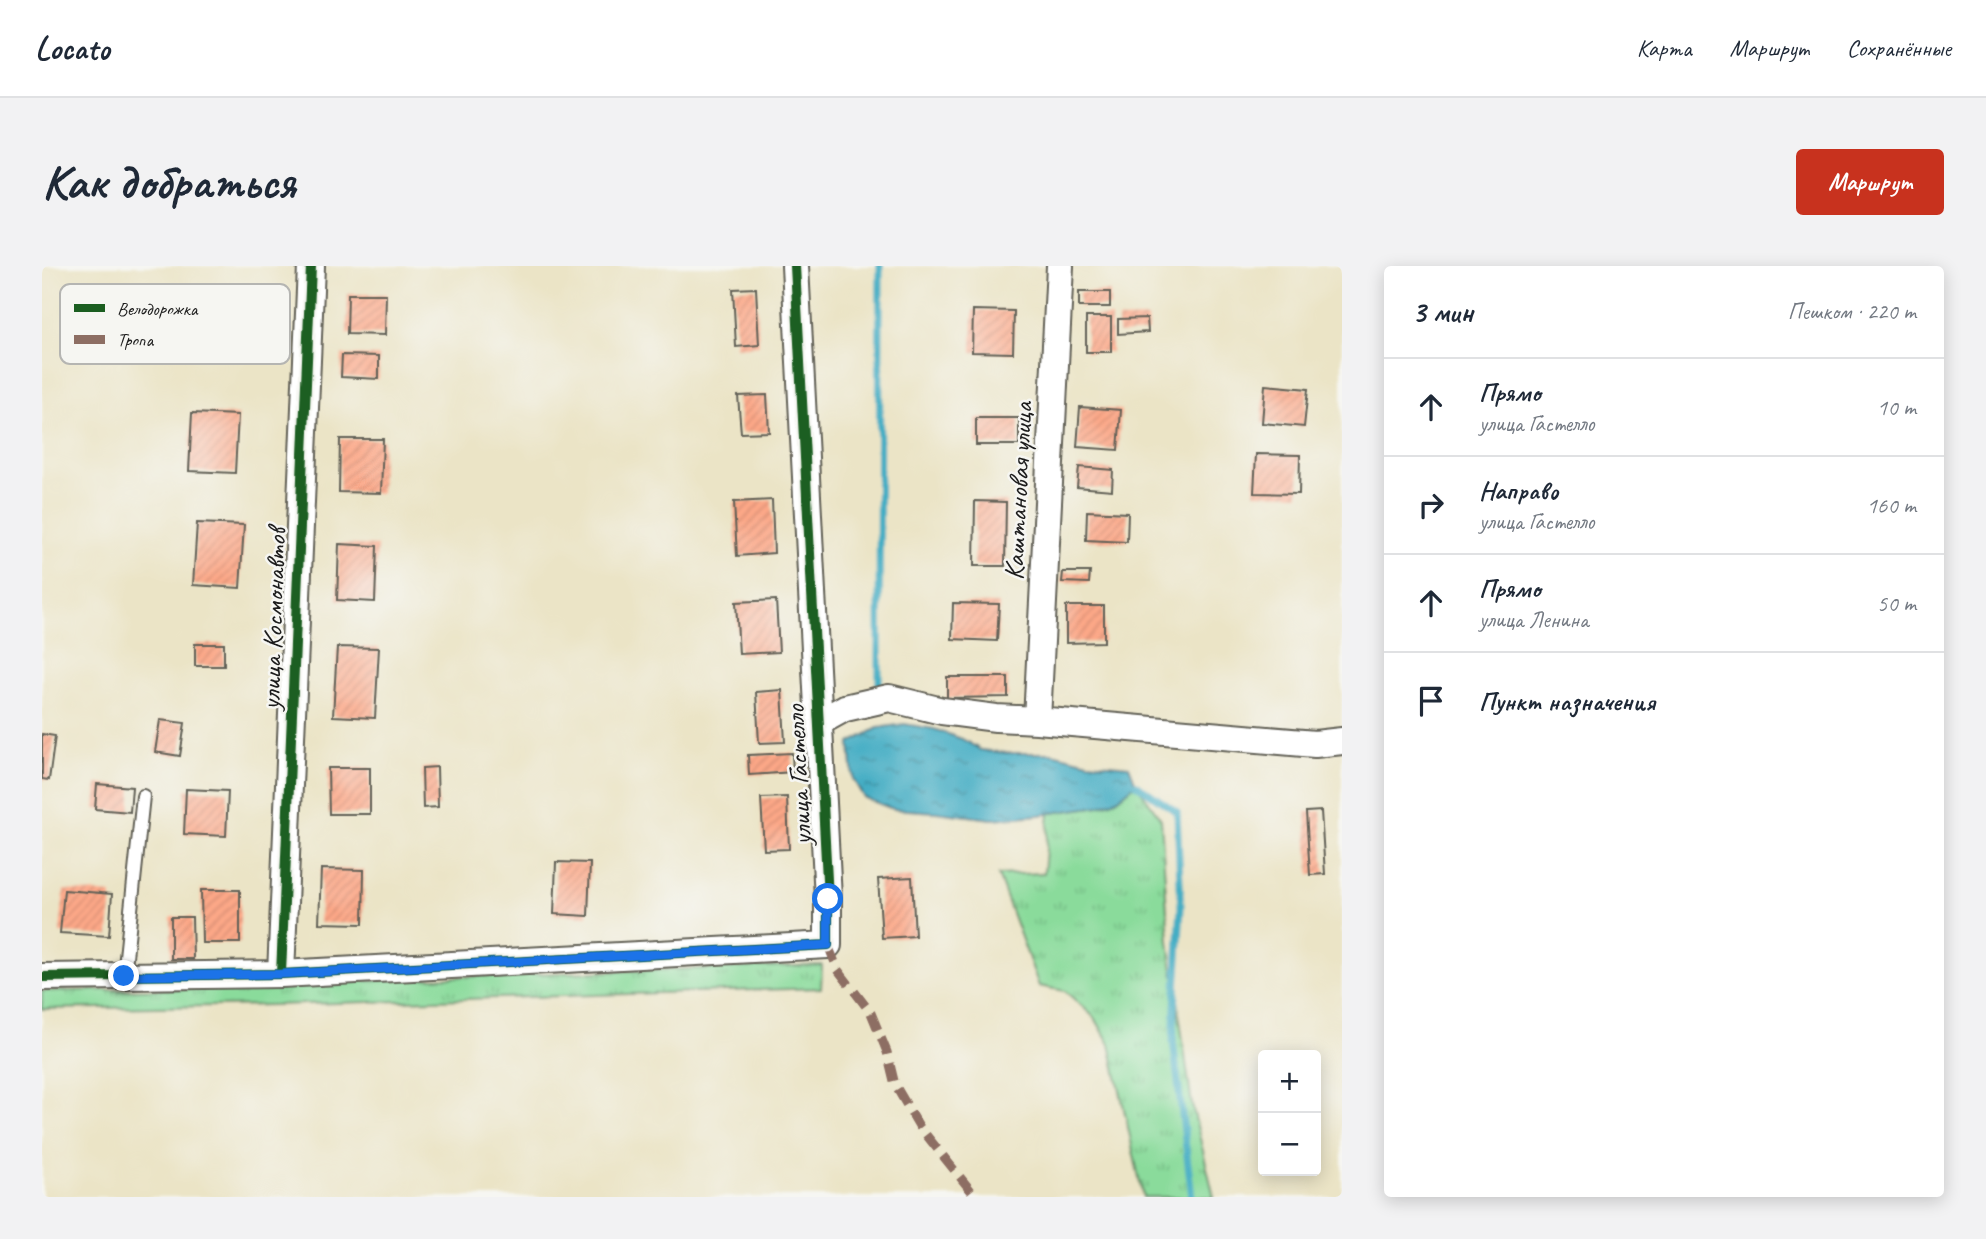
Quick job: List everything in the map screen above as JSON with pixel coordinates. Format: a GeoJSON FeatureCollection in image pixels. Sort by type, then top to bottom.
{"type":"FeatureCollection","features":[{"type":"Feature","properties":{"kind":"street","name":"улица Космонавтов"},"geometry":{"type":"LineString","coordinates":[[281,974],[311,266]]}},
{"type":"Feature","properties":{"kind":"street","name":"улица Гастелло"},"geometry":{"type":"LineString","coordinates":[[281,974],[828,945],[828,899],[795,266]]}},
{"type":"Feature","properties":{"kind":"street","name":"Каштановая улица"},"geometry":{"type":"LineString","coordinates":[[1037,720],[1060,266]]}},
{"type":"Feature","properties":{"kind":"street"},"geometry":{"type":"LineString","coordinates":[[818,723],[845,708],[889,698],[942,711],[996,718],[1315,744],[1342,741]]}},
{"type":"Feature","properties":{"kind":"street"},"geometry":{"type":"LineString","coordinates":[[42,977],[281,974]]}},
{"type":"Feature","properties":{"kind":"lane"},"geometry":{"type":"LineString","coordinates":[[124,976],[143,796]]}},
{"type":"Feature","properties":{"kind":"green space"},"geometry":{"type":"Polygon","coordinates":[[[1136,784],[1161,819],[1169,942],[1192,1105],[1214,1197],[1143,1197],[1110,1044],[1095,1018],[1065,991],[1039,986],[998,875],[1044,873],[1049,813],[1099,806],[1116,800],[1136,784]]]}},
{"type":"Feature","properties":{"kind":"green space"},"geometry":{"type":"Polygon","coordinates":[[[822,965],[821,988],[272,1005],[42,1009],[42,991],[183,989],[497,975],[822,965]]]}},
{"type":"Feature","properties":{"kind":"water"},"geometry":{"type":"Polygon","coordinates":[[[904,724],[934,729],[962,739],[981,750],[1052,753],[1089,762],[1129,766],[1136,784],[1116,800],[1099,806],[1039,815],[992,819],[893,809],[864,798],[853,779],[850,743],[878,728],[904,724]]]}},
{"type":"Feature","properties":{"kind":"building"},"geometry":{"type":"Polygon","coordinates":[[[756,288],[759,345],[736,347],[733,289],[756,288]]]}},
{"type":"Feature","properties":{"kind":"building"},"geometry":{"type":"Polygon","coordinates":[[[1079,292],[1110,292],[1110,307],[1079,307],[1079,292]]]}},
{"type":"Feature","properties":{"kind":"building"},"geometry":{"type":"Polygon","coordinates":[[[348,294],[386,294],[385,335],[347,334],[348,294]]]}},
{"type":"Feature","properties":{"kind":"building"},"geometry":{"type":"Polygon","coordinates":[[[973,310],[1014,311],[1013,353],[972,352],[973,310]]]}},
{"type":"Feature","properties":{"kind":"building"},"geometry":{"type":"Polygon","coordinates":[[[1086,317],[1111,317],[1111,352],[1086,352],[1086,317]]]}},
{"type":"Feature","properties":{"kind":"building"},"geometry":{"type":"Polygon","coordinates":[[[1147,318],[1148,332],[1118,334],[1118,319],[1147,318]]]}},
{"type":"Feature","properties":{"kind":"building"},"geometry":{"type":"Polygon","coordinates":[[[342,355],[379,356],[379,379],[341,377],[342,355]]]}},
{"type":"Feature","properties":{"kind":"building"},"geometry":{"type":"Polygon","coordinates":[[[1265,385],[1308,389],[1304,427],[1262,423],[1265,385]]]}},
{"type":"Feature","properties":{"kind":"building"},"geometry":{"type":"Polygon","coordinates":[[[767,395],[769,432],[741,433],[738,396],[767,395]]]}},
{"type":"Feature","properties":{"kind":"building"},"geometry":{"type":"Polygon","coordinates":[[[1080,407],[1121,410],[1118,450],[1077,447],[1080,407]]]}},
{"type":"Feature","properties":{"kind":"building"},"geometry":{"type":"Polygon","coordinates":[[[192,413],[238,415],[235,473],[189,471],[192,413]]]}},
{"type":"Feature","properties":{"kind":"building"},"geometry":{"type":"Polygon","coordinates":[[[976,418],[1019,418],[1019,445],[976,445],[976,418]]]}},
{"type":"Feature","properties":{"kind":"building"},"geometry":{"type":"Polygon","coordinates":[[[340,439],[383,439],[381,493],[339,492],[340,439]]]}},
{"type":"Feature","properties":{"kind":"building"},"geometry":{"type":"Polygon","coordinates":[[[1256,454],[1300,455],[1299,494],[1254,493],[1256,454]]]}},
{"type":"Feature","properties":{"kind":"building"},"geometry":{"type":"Polygon","coordinates":[[[1079,467],[1113,470],[1112,490],[1077,487],[1079,467]]]}},
{"type":"Feature","properties":{"kind":"building"},"geometry":{"type":"Polygon","coordinates":[[[772,500],[774,553],[737,556],[734,502],[772,500]]]}},
{"type":"Feature","properties":{"kind":"building"},"geometry":{"type":"Polygon","coordinates":[[[975,501],[1006,502],[1005,566],[974,566],[975,501]]]}},
{"type":"Feature","properties":{"kind":"building"},"geometry":{"type":"Polygon","coordinates":[[[1087,511],[1128,513],[1127,542],[1086,540],[1087,511]]]}},
{"type":"Feature","properties":{"kind":"building"},"geometry":{"type":"Polygon","coordinates":[[[197,523],[244,525],[240,588],[193,585],[197,523]]]}},
{"type":"Feature","properties":{"kind":"building"},"geometry":{"type":"Polygon","coordinates":[[[339,544],[377,546],[375,602],[337,600],[339,544]]]}},
{"type":"Feature","properties":{"kind":"building"},"geometry":{"type":"Polygon","coordinates":[[[1063,572],[1090,572],[1089,583],[1062,582],[1063,572]]]}},
{"type":"Feature","properties":{"kind":"building"},"geometry":{"type":"Polygon","coordinates":[[[776,600],[779,652],[739,654],[736,602],[776,600]]]}},
{"type":"Feature","properties":{"kind":"building"},"geometry":{"type":"Polygon","coordinates":[[[953,603],[999,604],[997,641],[952,639],[953,603]]]}},
{"type":"Feature","properties":{"kind":"building"},"geometry":{"type":"Polygon","coordinates":[[[1066,606],[1104,606],[1104,642],[1066,643],[1066,606]]]}},
{"type":"Feature","properties":{"kind":"building"},"geometry":{"type":"Polygon","coordinates":[[[195,644],[224,644],[224,666],[195,666],[195,644]]]}},
{"type":"Feature","properties":{"kind":"building"},"geometry":{"type":"Polygon","coordinates":[[[337,647],[379,648],[375,718],[333,716],[337,647]]]}},
{"type":"Feature","properties":{"kind":"building"},"geometry":{"type":"Polygon","coordinates":[[[947,677],[1008,677],[1008,697],[947,698],[947,677]]]}},
{"type":"Feature","properties":{"kind":"building"},"geometry":{"type":"Polygon","coordinates":[[[782,690],[785,742],[759,743],[756,692],[782,690]]]}},
{"type":"Feature","properties":{"kind":"building"},"geometry":{"type":"Polygon","coordinates":[[[160,720],[185,723],[180,756],[155,752],[160,720]]]}},
{"type":"Feature","properties":{"kind":"building"},"geometry":{"type":"Polygon","coordinates":[[[42,734],[55,736],[49,780],[42,779],[42,734]]]}},
{"type":"Feature","properties":{"kind":"building"},"geometry":{"type":"Polygon","coordinates":[[[792,753],[793,772],[749,775],[748,755],[792,753]]]}},
{"type":"Feature","properties":{"kind":"building"},"geometry":{"type":"Polygon","coordinates":[[[437,767],[438,807],[423,808],[422,768],[437,767]]]}},
{"type":"Feature","properties":{"kind":"building"},"geometry":{"type":"Polygon","coordinates":[[[328,768],[370,768],[370,814],[329,814],[328,768]]]}},
{"type":"Feature","properties":{"kind":"building"},"geometry":{"type":"Polygon","coordinates":[[[97,784],[132,787],[130,812],[95,809],[97,784]]]}},
{"type":"Feature","properties":{"kind":"building"},"geometry":{"type":"Polygon","coordinates":[[[186,789],[228,791],[226,836],[184,834],[186,789]]]}},
{"type":"Feature","properties":{"kind":"building"},"geometry":{"type":"Polygon","coordinates":[[[787,797],[789,849],[764,850],[761,798],[787,797]]]}},
{"type":"Feature","properties":{"kind":"building"},"geometry":{"type":"Polygon","coordinates":[[[1321,811],[1325,874],[1310,875],[1306,812],[1321,811]]]}},
{"type":"Feature","properties":{"kind":"building"},"geometry":{"type":"Polygon","coordinates":[[[556,862],[590,863],[588,916],[554,914],[556,862]]]}},
{"type":"Feature","properties":{"kind":"building"},"geometry":{"type":"Polygon","coordinates":[[[321,869],[364,870],[363,924],[319,923],[321,869]]]}},
{"type":"Feature","properties":{"kind":"building"},"geometry":{"type":"Polygon","coordinates":[[[912,877],[915,936],[882,938],[878,879],[912,877]]]}},
{"type":"Feature","properties":{"kind":"building"},"geometry":{"type":"Polygon","coordinates":[[[64,890],[112,894],[109,936],[60,933],[64,890]]]}},
{"type":"Feature","properties":{"kind":"building"},"geometry":{"type":"Polygon","coordinates":[[[201,890],[240,890],[240,943],[202,943],[201,890]]]}},
{"type":"Feature","properties":{"kind":"building"},"geometry":{"type":"Polygon","coordinates":[[[171,917],[192,917],[193,959],[171,959],[171,917]]]}},
{"type":"Feature","properties":{"kind":"waterway"},"geometry":{"type":"LineString","coordinates":[[879,684],[880,266]]}},
{"type":"Feature","properties":{"kind":"waterway"},"geometry":{"type":"LineString","coordinates":[[1136,784],[1177,812],[1181,907],[1173,1041],[1192,1197]]}},
{"type":"Feature","properties":{"kind":"marked path"},"geometry":{"type":"LineString","coordinates":[[828,945],[838,970],[871,1013],[887,1052],[895,1085],[919,1126],[976,1197]]}},
{"type":"Feature","properties":{"kind":"cycle path"},"geometry":{"type":"LineString","coordinates":[[281,974],[311,266]]}},
{"type":"Feature","properties":{"kind":"cycle path"},"geometry":{"type":"LineString","coordinates":[[42,977],[281,974],[828,945],[828,899],[795,266]]}},
{"type":"Feature","properties":{"kind":"route"},"geometry":{"type":"LineString","coordinates":[[124,976],[281,974],[828,945],[828,899]]}}]}
